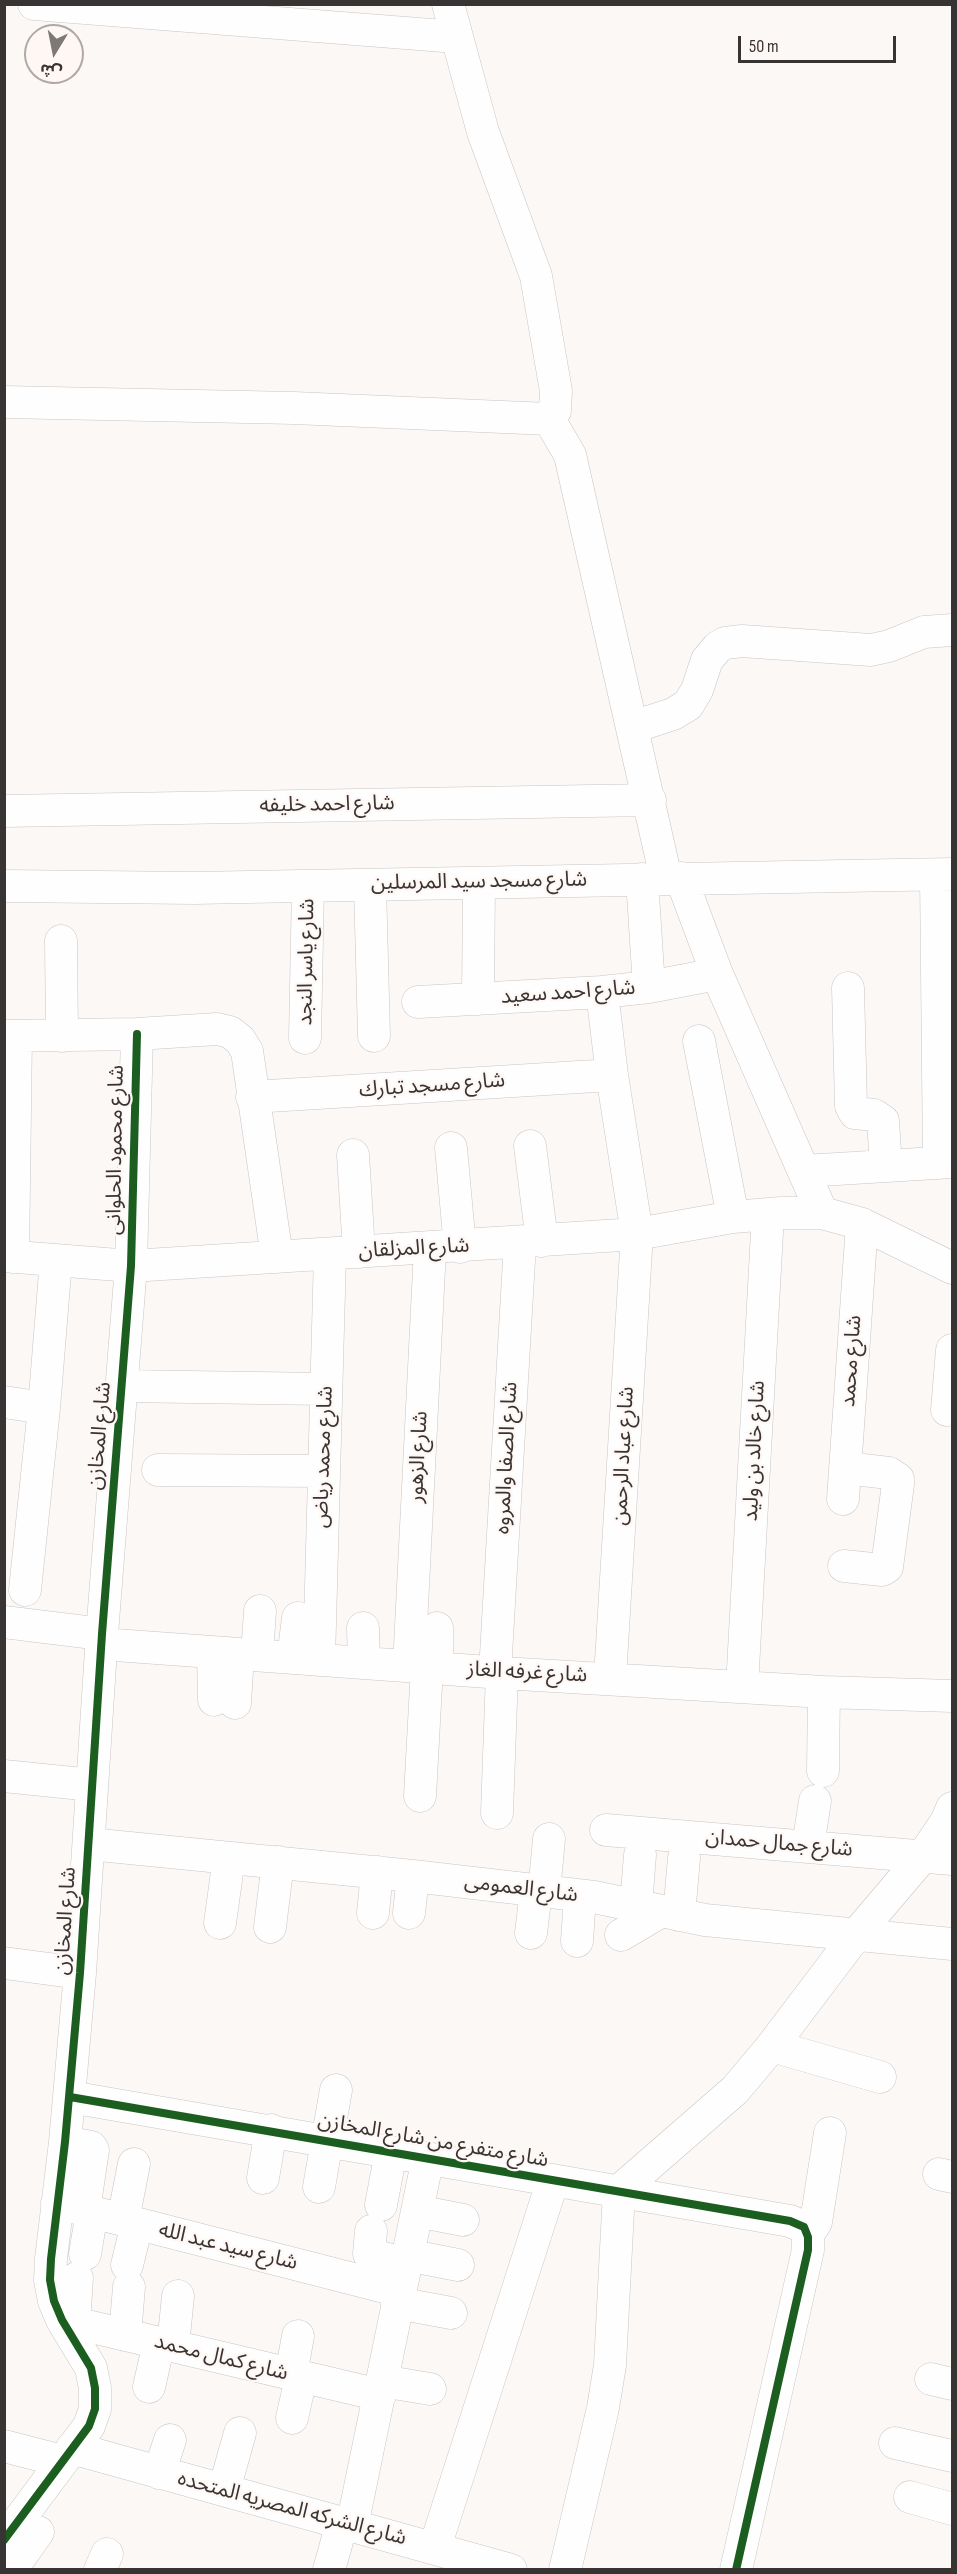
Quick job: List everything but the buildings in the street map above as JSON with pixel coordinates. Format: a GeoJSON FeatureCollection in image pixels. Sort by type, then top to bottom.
{"type":"FeatureCollection","features":[{"type":"Feature","properties":{"kind":"street"},"geometry":{"type":"LineString","coordinates":[[34,4],[456,37]]}},
{"type":"Feature","properties":{"kind":"street"},"geometry":{"type":"LineString","coordinates":[[448,4],[483,132],[536,276],[556,391],[555,411],[549,419]]}},
{"type":"Feature","properties":{"kind":"street"},"geometry":{"type":"LineString","coordinates":[[4,402],[294,408],[549,419]]}},
{"type":"Feature","properties":{"kind":"street"},"geometry":{"type":"LineString","coordinates":[[549,419],[570,455],[650,800],[663,878],[649,987]]}},
{"type":"Feature","properties":{"kind":"street"},"geometry":{"type":"LineString","coordinates":[[633,727],[673,714],[688,705],[697,690],[707,660],[718,647],[725,643],[742,641],[871,650],[889,646],[924,632],[952,630]]}},
{"type":"Feature","properties":{"kind":"street","name":"شارع احمد خليفه"},"geometry":{"type":"LineString","coordinates":[[4,811],[650,800]]}},
{"type":"Feature","properties":{"kind":"street"},"geometry":{"type":"LineString","coordinates":[[804,1171],[946,1163],[944,875]]}},
{"type":"Feature","properties":{"kind":"street","name":"شارع مسجد سيد المرسلين"},"geometry":{"type":"LineString","coordinates":[[4,886],[194,888],[663,878],[944,875]]}},
{"type":"Feature","properties":{"kind":"street"},"geometry":{"type":"LineString","coordinates":[[663,878],[717,974],[822,1213]]}},
{"type":"Feature","properties":{"kind":"street"},"geometry":{"type":"LineString","coordinates":[[478,999],[479,883]]}},
{"type":"Feature","properties":{"kind":"street"},"geometry":{"type":"LineString","coordinates":[[370,885],[374,1036]]}},
{"type":"Feature","properties":{"kind":"street","name":"شارع ياسر النجد"},"geometry":{"type":"LineString","coordinates":[[305,1038],[308,886]]}},
{"type":"Feature","properties":{"kind":"street"},"geometry":{"type":"LineString","coordinates":[[61,942],[62,1036]]}},
{"type":"Feature","properties":{"kind":"street","name":"شارع احمد سعيد"},"geometry":{"type":"LineString","coordinates":[[418,1002],[602,992],[649,987],[717,974]]}},
{"type":"Feature","properties":{"kind":"street"},"geometry":{"type":"LineString","coordinates":[[848,988],[851,1106],[855,1113],[874,1115],[883,1120],[886,1166]]}},
{"type":"Feature","properties":{"kind":"street","name":"شارع عباد الرحمن"},"geometry":{"type":"LineString","coordinates":[[602,992],[612,1075],[637,1234],[610,1678]]}},
{"type":"Feature","properties":{"kind":"street"},"geometry":{"type":"LineString","coordinates":[[9,1256],[10,1036],[137,1034],[217,1029],[230,1032],[240,1040],[247,1051],[277,1257]]}},
{"type":"Feature","properties":{"kind":"street","name":"شارع محمود الحلوانى"},"geometry":{"type":"LineString","coordinates":[[131,1266],[137,1034]]}},
{"type":"Feature","properties":{"kind":"street"},"geometry":{"type":"LineString","coordinates":[[699,1041],[733,1217]]}},
{"type":"Feature","properties":{"kind":"street","name":"شارع مسجد تبارك"},"geometry":{"type":"LineString","coordinates":[[252,1097],[612,1075]]}},
{"type":"Feature","properties":{"kind":"street","name":"شارع الصفا والمروه"},"geometry":{"type":"LineString","coordinates":[[497,1813],[499,1673],[531,1242],[530,1146]]}},
{"type":"Feature","properties":{"kind":"street","name":"شارع الزهور"},"geometry":{"type":"LineString","coordinates":[[424,1667],[451,1148]]}},
{"type":"Feature","properties":{"kind":"street","name":"شارع محمد رياض"},"geometry":{"type":"LineString","coordinates":[[306,1659],[324,1471],[326,1389],[345,1253],[353,1155]]}},
{"type":"Feature","properties":{"kind":"street","name":"شارع المزلقان"},"geometry":{"type":"LineString","coordinates":[[9,1256],[131,1266],[445,1248],[637,1234],[733,1217],[822,1213],[862,1224],[952,1268]]}},
{"type":"Feature","properties":{"kind":"street","name":"شارع خالد بن وليد"},"geometry":{"type":"LineString","coordinates":[[742,1687],[768,1214]]}},
{"type":"Feature","properties":{"kind":"street","name":"شارع محمد"},"geometry":{"type":"LineString","coordinates":[[844,1566],[882,1570],[887,1567],[898,1484],[898,1479],[890,1473],[844,1484],[862,1224]]}},
{"type":"Feature","properties":{"kind":"street"},"geometry":{"type":"LineString","coordinates":[[25,1590],[44,1408],[56,1260]]}},
{"type":"Feature","properties":{"kind":"street","name":"شارع المخازن"},"geometry":{"type":"LineString","coordinates":[[11,2570],[17,2525],[88,2426],[95,2409],[95,2388],[91,2368],[68,2322],[54,2301],[50,2280],[78,2208],[66,2142],[89,1844],[101,1639],[131,1266]]}},
{"type":"Feature","properties":{"kind":"street"},"geometry":{"type":"LineString","coordinates":[[947,1410],[952,1350]]}},
{"type":"Feature","properties":{"kind":"street"},"geometry":{"type":"LineString","coordinates":[[122,1386],[326,1389]]}},
{"type":"Feature","properties":{"kind":"street"},"geometry":{"type":"LineString","coordinates":[[4,1402],[44,1408]]}},
{"type":"Feature","properties":{"kind":"street"},"geometry":{"type":"LineString","coordinates":[[158,1470],[324,1471]]}},
{"type":"Feature","properties":{"kind":"street"},"geometry":{"type":"LineString","coordinates":[[224,1702],[236,1654],[260,1611]]}},
{"type":"Feature","properties":{"kind":"street"},"geometry":{"type":"LineString","coordinates":[[298,1618],[306,1659]]}},
{"type":"Feature","properties":{"kind":"street","name":"شارع غرفه الغاز"},"geometry":{"type":"LineString","coordinates":[[4,1622],[101,1639],[236,1654],[499,1673],[824,1692],[952,1695]]}},
{"type":"Feature","properties":{"kind":"street"},"geometry":{"type":"LineString","coordinates":[[363,1628],[364,1663]]}},
{"type":"Feature","properties":{"kind":"street"},"geometry":{"type":"LineString","coordinates":[[420,1796],[424,1667],[437,1628]]}},
{"type":"Feature","properties":{"kind":"street"},"geometry":{"type":"LineString","coordinates":[[823,1771],[824,1692]]}},
{"type":"Feature","properties":{"kind":"street"},"geometry":{"type":"LineString","coordinates":[[4,1776],[92,1785]]}},
{"type":"Feature","properties":{"kind":"street"},"geometry":{"type":"LineString","coordinates":[[808,1846],[815,1801]]}},
{"type":"Feature","properties":{"kind":"street"},"geometry":{"type":"LineString","coordinates":[[565,2570],[603,2408],[610,2365],[619,2191],[719,2106],[772,2046],[856,1935],[938,1858],[946,1822],[952,1808]]}},
{"type":"Feature","properties":{"kind":"street","name":"شارع جمال حمدان"},"geometry":{"type":"LineString","coordinates":[[606,1830],[938,1858]]}},
{"type":"Feature","properties":{"kind":"street"},"geometry":{"type":"LineString","coordinates":[[531,1933],[549,1839]]}},
{"type":"Feature","properties":{"kind":"street","name":"شارع العمومى"},"geometry":{"type":"LineString","coordinates":[[89,1844],[413,1876],[580,1896],[659,1911],[856,1935],[952,1944]]}},
{"type":"Feature","properties":{"kind":"street"},"geometry":{"type":"LineString","coordinates":[[640,1855],[659,1911]]}},
{"type":"Feature","properties":{"kind":"street"},"geometry":{"type":"LineString","coordinates":[[220,1923],[229,1858]]}},
{"type":"Feature","properties":{"kind":"street"},"geometry":{"type":"LineString","coordinates":[[621,1935],[659,1911],[684,1858]]}},
{"type":"Feature","properties":{"kind":"street"},"geometry":{"type":"LineString","coordinates":[[270,1927],[278,1862]]}},
{"type":"Feature","properties":{"kind":"street"},"geometry":{"type":"LineString","coordinates":[[373,1913],[377,1872]]}},
{"type":"Feature","properties":{"kind":"street"},"geometry":{"type":"LineString","coordinates":[[409,1913],[413,1876]]}},
{"type":"Feature","properties":{"kind":"street"},"geometry":{"type":"LineString","coordinates":[[577,1941],[580,1896]]}},
{"type":"Feature","properties":{"kind":"street"},"geometry":{"type":"LineString","coordinates":[[4,1963],[80,1973]]}},
{"type":"Feature","properties":{"kind":"street"},"geometry":{"type":"LineString","coordinates":[[772,2046],[880,2077]]}},
{"type":"Feature","properties":{"kind":"street"},"geometry":{"type":"LineString","coordinates":[[320,2187],[336,2090]]}},
{"type":"Feature","properties":{"kind":"street","name":"شارع متفرع من شارع المخازن"},"geometry":{"type":"LineString","coordinates":[[70,2097],[271,2130],[797,2224]]}},
{"type":"Feature","properties":{"kind":"street"},"geometry":{"type":"LineString","coordinates":[[263,2178],[271,2130]]}},
{"type":"Feature","properties":{"kind":"street"},"geometry":{"type":"LineString","coordinates":[[797,2224],[813,2227],[816,2222],[830,2133]]}},
{"type":"Feature","properties":{"kind":"street"},"geometry":{"type":"LineString","coordinates":[[391,2152],[369,2254],[401,2287],[449,2322]]}},
{"type":"Feature","properties":{"kind":"street"},"geometry":{"type":"LineString","coordinates":[[329,2570],[347,2525],[381,2388],[428,2158]]}},
{"type":"Feature","properties":{"kind":"street"},"geometry":{"type":"LineString","coordinates":[[125,2335],[134,2164]]}},
{"type":"Feature","properties":{"kind":"street"},"geometry":{"type":"LineString","coordinates":[[453,2559],[553,2180]]}},
{"type":"Feature","properties":{"kind":"street"},"geometry":{"type":"LineString","coordinates":[[68,2322],[81,2266],[78,2208]]}},
{"type":"Feature","properties":{"kind":"street","name":"شارع سيد عبد الله"},"geometry":{"type":"LineString","coordinates":[[78,2208],[401,2287]]}},
{"type":"Feature","properties":{"kind":"street"},"geometry":{"type":"LineString","coordinates":[[417,2211],[463,2220]]}},
{"type":"Feature","properties":{"kind":"street"},"geometry":{"type":"LineString","coordinates":[[736,2570],[808,2250],[808,2237],[797,2224]]}},
{"type":"Feature","properties":{"kind":"street"},"geometry":{"type":"LineString","coordinates":[[401,2287],[458,2265]]}},
{"type":"Feature","properties":{"kind":"street"},"geometry":{"type":"LineString","coordinates":[[149,2387],[166,2345],[178,2296]]}},
{"type":"Feature","properties":{"kind":"street","name":"شارع كمال محمد"},"geometry":{"type":"LineString","coordinates":[[68,2322],[296,2376],[381,2388],[430,2389]]}},
{"type":"Feature","properties":{"kind":"street"},"geometry":{"type":"LineString","coordinates":[[292,2418],[298,2336]]}},
{"type":"Feature","properties":{"kind":"street"},"geometry":{"type":"LineString","coordinates":[[224,2490],[240,2433]]}},
{"type":"Feature","properties":{"kind":"street"},"geometry":{"type":"LineString","coordinates":[[159,2473],[170,2440]]}},
{"type":"Feature","properties":{"kind":"street"},"geometry":{"type":"LineString","coordinates":[[895,2443],[952,2456]]}},
{"type":"Feature","properties":{"kind":"street","name":"شارع الشركه المصريه المتحده"},"geometry":{"type":"LineString","coordinates":[[4,2446],[67,2455],[159,2473],[347,2525],[453,2559],[511,2570]]}},
{"type":"Feature","properties":{"kind":"street"},"geometry":{"type":"LineString","coordinates":[[910,2497],[952,2509]]}},
{"type":"Feature","properties":{"kind":"cycle path"},"geometry":{"type":"LineString","coordinates":[[4,2540],[89,2426],[95,2409],[95,2388],[91,2368],[62,2320],[54,2301],[50,2280],[80,1973],[102,1634],[131,1266],[137,1034]]}},
{"type":"Feature","properties":{"kind":"cycle path"},"geometry":{"type":"LineString","coordinates":[[70,2097],[790,2221],[804,2227],[808,2237],[808,2250],[736,2570]]}}]}
